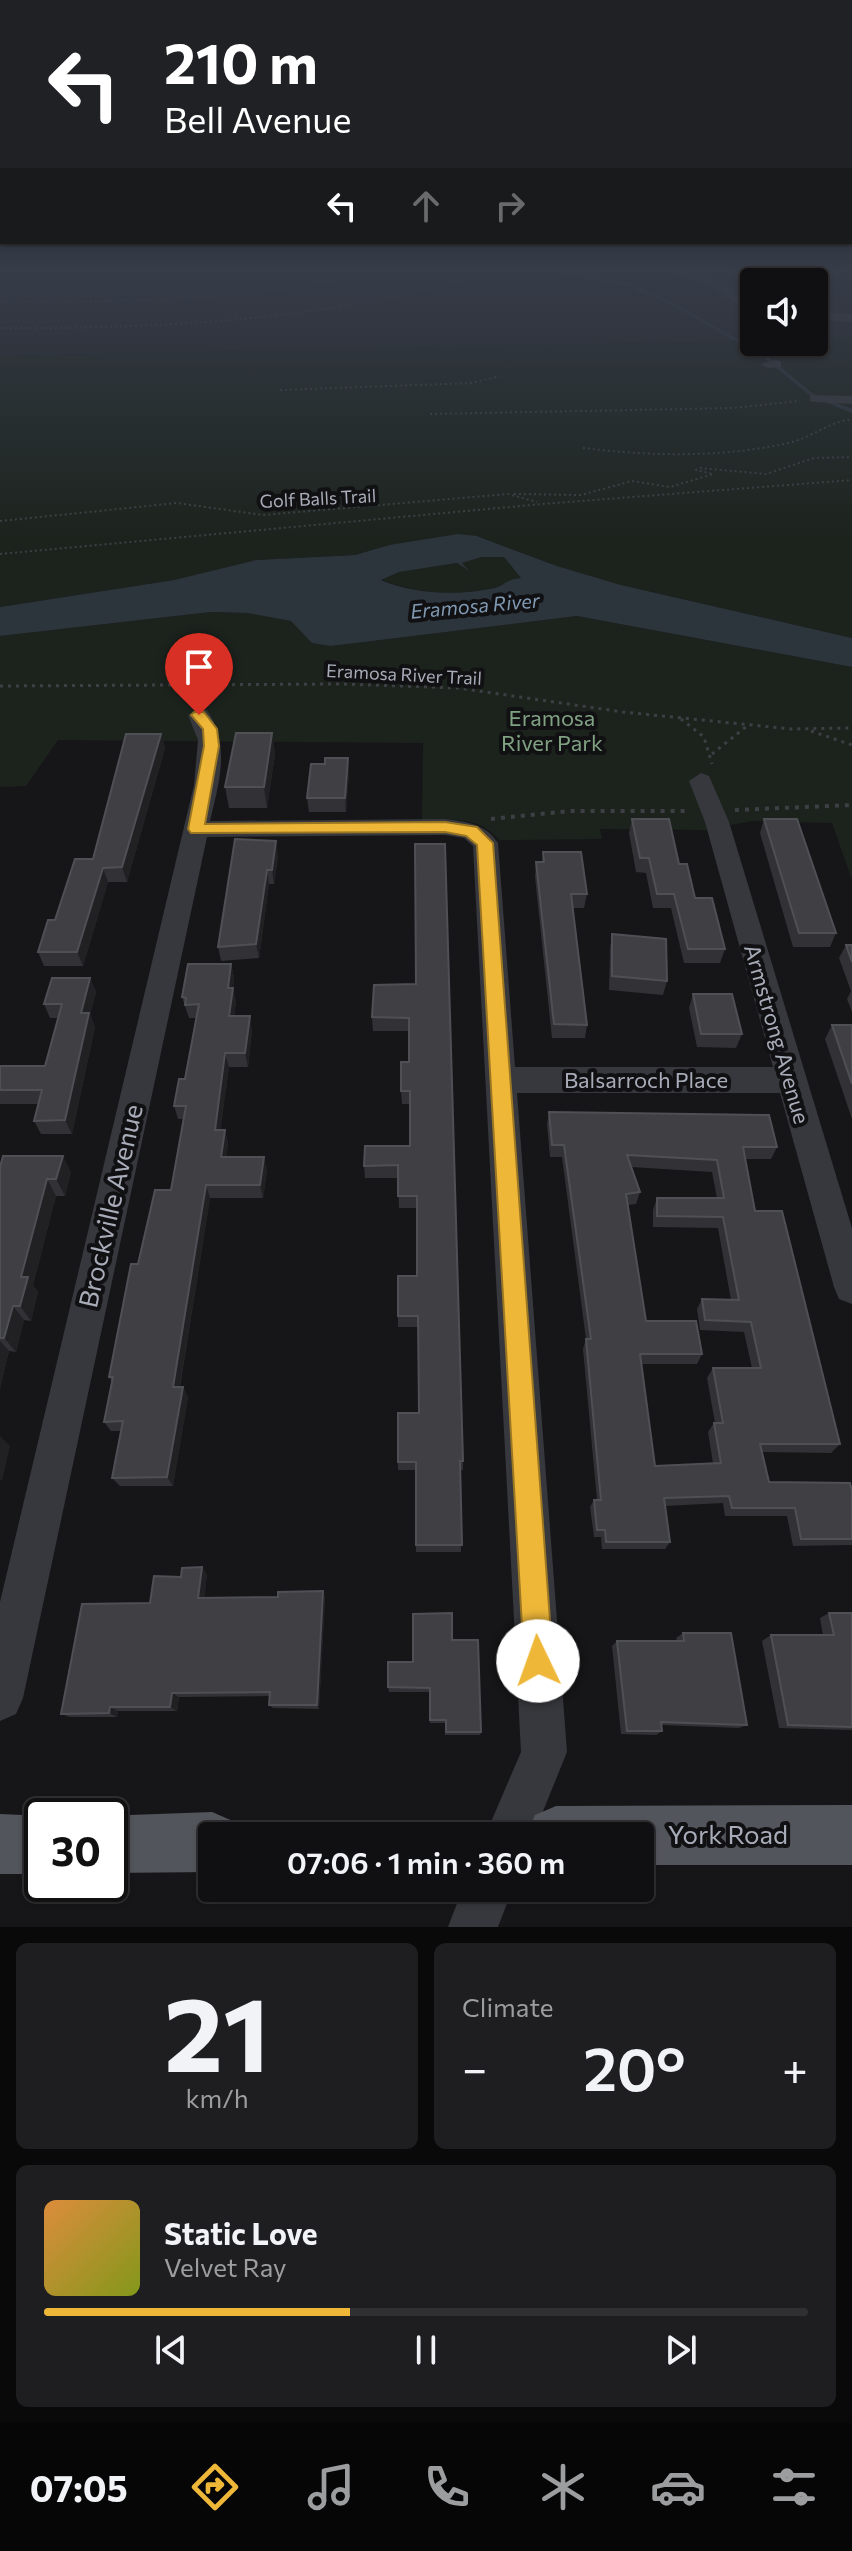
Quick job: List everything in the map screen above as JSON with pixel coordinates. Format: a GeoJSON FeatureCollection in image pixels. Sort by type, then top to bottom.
{"type":"FeatureCollection","features":[{"type":"Feature","properties":{"kind":"main road","name":"York Road"},"geometry":{"type":"LineString","coordinates":[[654,1836],[852,1835]]}},
{"type":"Feature","properties":{"kind":"main road"},"geometry":{"type":"LineString","coordinates":[[128,1843],[198,1842]]}},
{"type":"Feature","properties":{"kind":"main road"},"geometry":{"type":"LineString","coordinates":[[0,1844],[24,1844]]}},
{"type":"Feature","properties":{"kind":"street"},"geometry":{"type":"LineString","coordinates":[[819,398],[852,400]]}},
{"type":"Feature","properties":{"kind":"street","name":"Brockville Avenue"},"geometry":{"type":"LineString","coordinates":[[0,1698],[196,829],[211,746],[210,729],[199,715]]}},
{"type":"Feature","properties":{"kind":"street","name":"Armstrong Avenue"},"geometry":{"type":"LineString","coordinates":[[701,781],[713,811],[852,1287]]}},
{"type":"Feature","properties":{"kind":"street"},"geometry":{"type":"LineString","coordinates":[[196,829],[445,827],[471,831],[485,843],[544,1752],[515,1822]]}},
{"type":"Feature","properties":{"kind":"street","name":"Balsarroch Place"},"geometry":{"type":"LineString","coordinates":[[502,1080],[790,1080]]}},
{"type":"Feature","properties":{"kind":"street"},"geometry":{"type":"LineString","coordinates":[[473,1927],[483,1902]]}},
{"type":"Feature","properties":{"kind":"path"},"geometry":{"type":"LineString","coordinates":[[280,390],[472,383],[500,376]]}},
{"type":"Feature","properties":{"kind":"path"},"geometry":{"type":"LineString","coordinates":[[430,414],[732,408],[819,398]]}},
{"type":"Feature","properties":{"kind":"path"},"geometry":{"type":"LineString","coordinates":[[583,448],[652,454],[726,452],[789,443],[840,419],[852,419]]}},
{"type":"Feature","properties":{"kind":"path"},"geometry":{"type":"LineString","coordinates":[[512,495],[545,492],[581,495],[632,481],[670,487],[713,474],[696,470],[700,468],[766,474],[814,458],[852,457]]}},
{"type":"Feature","properties":{"kind":"path"},"geometry":{"type":"LineString","coordinates":[[0,554],[542,504],[852,480]]}},
{"type":"Feature","properties":{"kind":"path","name":"Golf Balls Trail"},"geometry":{"type":"LineString","coordinates":[[0,521],[173,504],[211,505],[238,514],[263,515],[512,495],[542,504]]}},
{"type":"Feature","properties":{"kind":"path","name":"Eramosa River Trail"},"geometry":{"type":"LineString","coordinates":[[0,686],[341,684],[458,688],[678,718],[805,729],[852,728]]}},
{"type":"Feature","properties":{"kind":"path"},"geometry":{"type":"LineString","coordinates":[[678,718],[697,727],[712,754],[711,775],[701,781]]}},
{"type":"Feature","properties":{"kind":"path"},"geometry":{"type":"LineString","coordinates":[[712,754],[748,725]]}},
{"type":"Feature","properties":{"kind":"path"},"geometry":{"type":"LineString","coordinates":[[805,729],[852,745]]}},
{"type":"Feature","properties":{"kind":"path"},"geometry":{"type":"LineString","coordinates":[[471,831],[486,820],[509,814],[852,805]]}},
{"type":"Feature","properties":{"kind":"green space"},"geometry":{"type":"Polygon","coordinates":[[[0,360],[852,360],[852,638],[621,585],[557,566],[477,536],[389,545],[355,555],[256,560],[174,580],[0,607],[0,360]]]}},
{"type":"Feature","properties":{"kind":"green space"},"geometry":{"type":"Polygon","coordinates":[[[482,557],[504,557],[521,578],[478,591],[450,593],[406,588],[380,579],[399,572],[457,563],[466,569],[462,563],[482,557]]]}},
{"type":"Feature","properties":{"kind":"green space","name":"Eramosa River Park"},"geometry":{"type":"Polygon","coordinates":[[[211,612],[247,613],[291,621],[331,646],[577,616],[852,667],[852,880],[832,823],[752,821],[705,830],[600,829],[602,839],[499,840],[473,823],[422,820],[423,743],[58,740],[26,786],[0,787],[0,636],[211,612]]]}},
{"type":"Feature","properties":{"kind":"water","name":"Eramosa River"},"geometry":{"type":"Polygon","coordinates":[[[458,534],[477,536],[557,566],[621,585],[852,638],[852,667],[577,616],[331,646],[312,643],[291,621],[247,613],[211,612],[0,636],[0,607],[174,580],[256,560],[355,555],[389,545],[458,534]],[[482,557],[462,563],[469,571],[457,563],[399,572],[381,580],[436,592],[494,588],[521,578],[504,557],[482,557]]]}},
{"type":"Feature","properties":{"kind":"building"},"geometry":{"type":"Polygon","coordinates":[[[236,733],[272,733],[264,787],[225,787],[236,733]]]}},
{"type":"Feature","properties":{"kind":"building"},"geometry":{"type":"Polygon","coordinates":[[[126,734],[161,734],[122,867],[103,868],[77,952],[38,952],[48,920],[55,920],[75,859],[93,859],[126,734]]]}},
{"type":"Feature","properties":{"kind":"building"},"geometry":{"type":"Polygon","coordinates":[[[325,758],[348,758],[345,798],[307,798],[311,764],[325,764],[325,758]]]}},
{"type":"Feature","properties":{"kind":"building"},"geometry":{"type":"Polygon","coordinates":[[[632,819],[669,819],[679,864],[687,864],[695,898],[712,898],[725,949],[688,949],[674,894],[657,894],[649,858],[640,858],[632,819]]]}},
{"type":"Feature","properties":{"kind":"building"},"geometry":{"type":"Polygon","coordinates":[[[764,819],[797,819],[836,933],[799,933],[764,819]]]}},
{"type":"Feature","properties":{"kind":"building"},"geometry":{"type":"Polygon","coordinates":[[[235,839],[276,841],[272,870],[267,870],[256,944],[218,947],[235,839]]]}},
{"type":"Feature","properties":{"kind":"building"},"geometry":{"type":"Polygon","coordinates":[[[415,844],[445,844],[463,1461],[460,1461],[462,1545],[416,1545],[416,1462],[398,1462],[398,1413],[419,1413],[418,1316],[398,1316],[398,1276],[417,1276],[417,1196],[398,1196],[398,1165],[364,1166],[365,1146],[410,1146],[410,1091],[401,1091],[401,1062],[409,1062],[409,1018],[372,1017],[374,985],[416,984],[415,844]]]}},
{"type":"Feature","properties":{"kind":"building"},"geometry":{"type":"Polygon","coordinates":[[[543,852],[581,852],[587,894],[571,894],[587,1025],[554,1024],[536,862],[544,862],[543,852]]]}},
{"type":"Feature","properties":{"kind":"building"},"geometry":{"type":"Polygon","coordinates":[[[612,934],[666,939],[667,981],[612,976],[612,934]]]}},
{"type":"Feature","properties":{"kind":"building"},"geometry":{"type":"Polygon","coordinates":[[[846,945],[852,945],[852,962],[846,945]]]}},
{"type":"Feature","properties":{"kind":"building"},"geometry":{"type":"Polygon","coordinates":[[[188,964],[231,964],[228,988],[233,988],[229,1016],[250,1016],[245,1053],[225,1053],[215,1130],[225,1130],[221,1157],[264,1157],[260,1185],[206,1185],[173,1387],[183,1387],[167,1477],[112,1478],[123,1421],[104,1422],[113,1377],[109,1377],[131,1264],[138,1264],[155,1190],[171,1190],[186,1106],[174,1106],[179,1079],[185,1079],[199,1004],[185,1005],[186,998],[182,997],[188,964]]]}},
{"type":"Feature","properties":{"kind":"building"},"geometry":{"type":"Polygon","coordinates":[[[52,978],[90,978],[81,1013],[89,1013],[65,1120],[34,1121],[42,1090],[0,1090],[0,1066],[45,1066],[62,1004],[44,1004],[52,978]]]}},
{"type":"Feature","properties":{"kind":"building"},"geometry":{"type":"Polygon","coordinates":[[[693,994],[732,994],[742,1034],[701,1034],[693,994]]]}},
{"type":"Feature","properties":{"kind":"building"},"geometry":{"type":"Polygon","coordinates":[[[832,1025],[852,1025],[852,1084],[832,1025]]]}},
{"type":"Feature","properties":{"kind":"building"},"geometry":{"type":"Polygon","coordinates":[[[549,1112],[769,1115],[777,1147],[743,1147],[755,1211],[782,1211],[840,1444],[760,1444],[769,1482],[850,1483],[852,1539],[801,1539],[795,1508],[732,1508],[729,1496],[664,1498],[670,1542],[606,1542],[605,1530],[597,1530],[594,1500],[601,1500],[586,1339],[591,1339],[564,1145],[552,1145],[549,1112]],[[627,1155],[640,1192],[626,1194],[646,1321],[696,1321],[702,1354],[640,1354],[655,1466],[721,1463],[714,1423],[723,1423],[713,1368],[761,1368],[751,1322],[705,1320],[702,1299],[739,1300],[723,1217],[657,1216],[657,1198],[724,1198],[717,1160],[627,1155]]]}},
{"type":"Feature","properties":{"kind":"building"},"geometry":{"type":"Polygon","coordinates":[[[3,1156],[63,1156],[56,1179],[47,1179],[21,1277],[28,1277],[20,1306],[13,1306],[4,1338],[0,1338],[0,1167],[3,1156]]]}},
{"type":"Feature","properties":{"kind":"building"},"geometry":{"type":"Polygon","coordinates":[[[202,1567],[198,1598],[278,1597],[278,1592],[323,1591],[317,1705],[269,1705],[270,1692],[172,1693],[170,1707],[110,1707],[109,1713],[61,1714],[82,1604],[150,1603],[154,1576],[181,1577],[182,1568],[202,1567]]]}},
{"type":"Feature","properties":{"kind":"building"},"geometry":{"type":"Polygon","coordinates":[[[452,1613],[452,1640],[478,1640],[481,1732],[446,1732],[446,1720],[430,1720],[430,1688],[388,1687],[388,1662],[413,1662],[413,1614],[452,1613]]]}},
{"type":"Feature","properties":{"kind":"building"},"geometry":{"type":"Polygon","coordinates":[[[829,1613],[852,1613],[852,1727],[788,1725],[771,1635],[834,1635],[829,1613]]]}},
{"type":"Feature","properties":{"kind":"building"},"geometry":{"type":"Polygon","coordinates":[[[683,1633],[731,1633],[747,1725],[661,1722],[662,1731],[627,1731],[617,1641],[684,1641],[683,1633]]]}},
{"type":"Feature","properties":{"kind":"waterway"},"geometry":{"type":"LineString","coordinates":[[769,360],[812,395],[852,411]]}},
{"type":"Feature","properties":{"kind":"route"},"geometry":{"type":"LineString","coordinates":[[199,715],[210,729],[211,746],[196,829],[445,827],[471,831],[485,843],[538,1661]]}}]}
